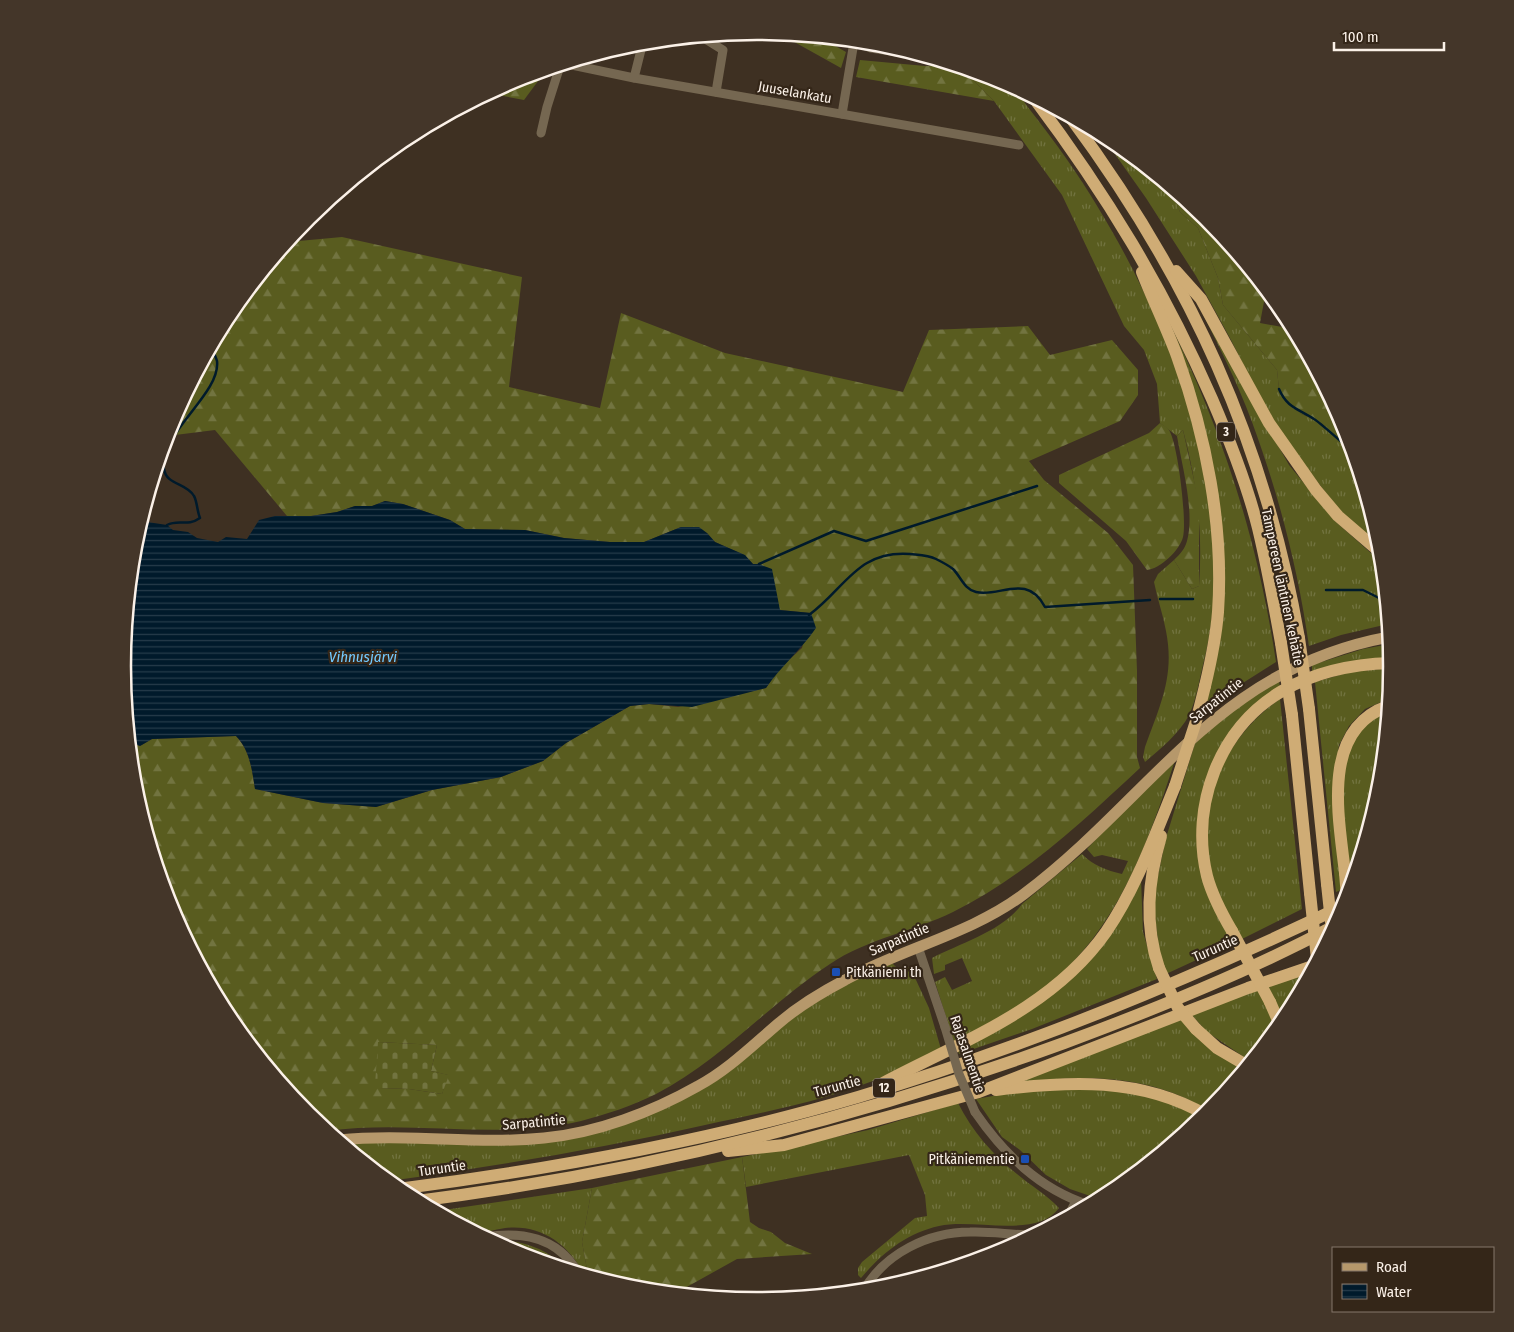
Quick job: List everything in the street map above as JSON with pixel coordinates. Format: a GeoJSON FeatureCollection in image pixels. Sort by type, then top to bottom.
{"type":"FeatureCollection","features":[{"type":"Feature","properties":{"kind":"highway","name":"Tampereen läntinen kehätie"},"geometry":{"type":"LineString","coordinates":[[1042,109],[1129,236],[1185,336],[1226,433],[1258,527],[1281,642],[1292,716],[1316,947]]}},
{"type":"Feature","properties":{"kind":"highway","name":"Tampereen läntinen kehätie"},"geometry":{"type":"LineString","coordinates":[[1078,129],[1157,248],[1202,329],[1246,434],[1289,576],[1309,709],[1330,916]]}},
{"type":"Feature","properties":{"kind":"highway"},"geometry":{"type":"LineString","coordinates":[[1129,236],[1176,354],[1188,391],[1214,501],[1219,555],[1218,612],[1205,686],[1155,860],[1148,901],[1151,940],[1159,968],[1178,1008],[1196,1029],[1217,1048],[1242,1062]]}},
{"type":"Feature","properties":{"kind":"highway"},"geometry":{"type":"LineString","coordinates":[[1157,248],[1201,299],[1269,423],[1316,490],[1338,516],[1371,544]]}},
{"type":"Feature","properties":{"kind":"highway"},"geometry":{"type":"LineString","coordinates":[[1276,1015],[1211,890],[1201,834],[1208,787],[1220,756],[1253,713],[1282,691],[1318,675],[1339,669],[1383,664]]}},
{"type":"Feature","properties":{"kind":"highway"},"geometry":{"type":"LineString","coordinates":[[1345,880],[1339,801],[1342,758],[1346,743],[1357,726],[1373,712],[1382,708]]}},
{"type":"Feature","properties":{"kind":"highway"},"geometry":{"type":"LineString","coordinates":[[856,1097],[1024,1010],[1076,968],[1105,933],[1126,898],[1175,786]]}},
{"type":"Feature","properties":{"kind":"highway"},"geometry":{"type":"LineString","coordinates":[[1299,927],[1336,903]]}},
{"type":"Feature","properties":{"kind":"highway","name":"Turuntie"},"geometry":{"type":"LineString","coordinates":[[411,1187],[546,1167],[632,1150],[747,1126],[856,1097],[965,1063],[1110,1011],[1333,911]]}},
{"type":"Feature","properties":{"kind":"highway","name":"Turuntie"},"geometry":{"type":"LineString","coordinates":[[429,1198],[548,1181],[695,1153],[903,1097],[1001,1066],[1116,1024],[1211,984],[1324,931]]}},
{"type":"Feature","properties":{"kind":"highway"},"geometry":{"type":"LineString","coordinates":[[695,1153],[784,1145],[979,1092],[1248,988],[1304,969]]}},
{"type":"Feature","properties":{"kind":"highway"},"geometry":{"type":"LineString","coordinates":[[979,1092],[1042,1085],[1104,1083],[1154,1092],[1198,1110]]}},
{"type":"Feature","properties":{"kind":"main road","name":"Sarpatintie"},"geometry":{"type":"LineString","coordinates":[[347,1140],[400,1137],[546,1138],[576,1133],[621,1120],[697,1087],[713,1077],[803,1005],[857,974],[994,913],[1043,880],[1171,756],[1252,690],[1294,667],[1320,656],[1382,639]]}},
{"type":"Feature","properties":{"kind":"street"},"geometry":{"type":"LineString","coordinates":[[709,42],[723,50],[716,92]]}},
{"type":"Feature","properties":{"kind":"street"},"geometry":{"type":"LineString","coordinates":[[842,114],[852,47]]}},
{"type":"Feature","properties":{"kind":"street"},"geometry":{"type":"LineString","coordinates":[[634,78],[641,51]]}},
{"type":"Feature","properties":{"kind":"street","name":"Juuselankatu"},"geometry":{"type":"LineString","coordinates":[[578,66],[634,78],[1019,145]]}},
{"type":"Feature","properties":{"kind":"street"},"geometry":{"type":"LineString","coordinates":[[541,132],[558,72]]}},
{"type":"Feature","properties":{"kind":"street","name":"Rajasalmentie"},"geometry":{"type":"LineString","coordinates":[[918,947],[959,1074],[975,1112],[995,1140],[1019,1165],[1046,1186],[1079,1202]]}},
{"type":"Feature","properties":{"kind":"street"},"geometry":{"type":"LineString","coordinates":[[1073,1206],[1076,1201]]}},
{"type":"Feature","properties":{"kind":"street"},"geometry":{"type":"LineString","coordinates":[[870,1282],[892,1259],[931,1238],[972,1231],[1019,1234]]}},
{"type":"Feature","properties":{"kind":"street"},"geometry":{"type":"LineString","coordinates":[[498,1235],[506,1234],[536,1238],[552,1245],[564,1254],[571,1264]]}},
{"type":"Feature","properties":{"kind":"green space"},"geometry":{"type":"Polygon","coordinates":[[[792,41],[832,44],[846,52],[841,68],[792,41]]]}},
{"type":"Feature","properties":{"kind":"green space"},"geometry":{"type":"Polygon","coordinates":[[[860,60],[934,66],[971,78],[994,101],[856,77],[860,60]]]}},
{"type":"Feature","properties":{"kind":"green space"},"geometry":{"type":"Polygon","coordinates":[[[971,78],[1023,100],[1068,161],[1103,215],[1135,274],[1163,336],[1187,401],[1204,468],[1213,535],[1213,601],[1203,665],[1195,697],[1185,722],[1145,762],[1143,757],[1145,747],[1161,704],[1169,662],[1166,631],[1154,582],[1158,574],[1174,560],[1192,589],[1199,586],[1200,546],[1198,507],[1192,469],[1183,430],[1177,436],[1160,423],[1157,384],[1144,350],[1124,326],[1062,195],[994,101],[971,78]]]}},
{"type":"Feature","properties":{"kind":"green space"},"geometry":{"type":"Polygon","coordinates":[[[539,79],[524,100],[501,95],[539,79]]]}},
{"type":"Feature","properties":{"kind":"green space"},"geometry":{"type":"Polygon","coordinates":[[[1113,152],[1170,195],[1175,199],[1180,212],[1198,228],[1218,278],[1223,305],[1277,370],[1279,389],[1301,414],[1314,419],[1341,441],[1362,504],[1370,540],[1341,513],[1271,420],[1196,276],[1146,198],[1113,152]]]}},
{"type":"Feature","properties":{"kind":"green space"},"geometry":{"type":"Polygon","coordinates":[[[1175,199],[1228,253],[1254,285],[1264,300],[1260,323],[1283,327],[1318,389],[1342,443],[1314,419],[1301,414],[1283,399],[1279,389],[1277,370],[1223,305],[1218,278],[1198,228],[1180,212],[1175,199]]]}},
{"type":"Feature","properties":{"kind":"green space"},"geometry":{"type":"Polygon","coordinates":[[[342,237],[522,277],[509,387],[600,408],[621,313],[725,353],[903,392],[929,330],[1028,326],[1050,355],[1112,340],[1138,370],[1138,395],[1120,421],[1029,461],[1044,480],[1108,533],[1133,565],[1137,671],[1137,757],[1140,768],[1052,847],[1004,882],[979,898],[938,919],[844,955],[786,997],[702,1065],[656,1094],[600,1116],[550,1127],[487,1130],[391,1127],[337,1130],[286,1079],[260,1047],[215,979],[196,943],[164,867],[152,828],[136,744],[140,746],[152,739],[236,736],[247,754],[255,789],[323,803],[376,807],[432,790],[501,777],[543,761],[566,743],[630,706],[649,704],[678,707],[766,688],[779,669],[802,648],[811,613],[780,610],[753,564],[744,555],[715,542],[707,533],[681,527],[644,542],[610,542],[564,538],[525,530],[465,529],[450,520],[403,504],[385,501],[372,506],[355,506],[337,512],[311,516],[287,516],[215,430],[176,435],[196,389],[215,353],[260,285],[297,241],[342,237]],[[378,1042],[379,1088],[409,1089],[442,1094],[448,1075],[431,1071],[437,1045],[378,1042]]]}},
{"type":"Feature","properties":{"kind":"green space"},"geometry":{"type":"Polygon","coordinates":[[[1197,302],[1289,465],[1335,521],[1373,555],[1382,625],[1341,635],[1309,646],[1293,561],[1271,477],[1240,391],[1197,302]]]}},
{"type":"Feature","properties":{"kind":"green space"},"geometry":{"type":"Polygon","coordinates":[[[1162,308],[1202,394],[1234,480],[1258,569],[1276,662],[1205,707],[1222,533],[1162,308]]]}},
{"type":"Feature","properties":{"kind":"green space"},"geometry":{"type":"Polygon","coordinates":[[[1160,423],[1169,430],[1176,450],[1181,483],[1184,528],[1181,542],[1174,553],[1163,563],[1147,570],[1126,541],[1059,483],[1059,475],[1149,433],[1160,423]]]}},
{"type":"Feature","properties":{"kind":"green space"},"geometry":{"type":"Polygon","coordinates":[[[1183,430],[1199,503],[1199,586],[1192,589],[1174,560],[1187,541],[1190,517],[1177,436],[1183,430]]]}},
{"type":"Feature","properties":{"kind":"green space"},"geometry":{"type":"Polygon","coordinates":[[[1382,645],[1383,660],[1312,673],[1312,665],[1363,649],[1382,645]]]}},
{"type":"Feature","properties":{"kind":"green space"},"geometry":{"type":"Polygon","coordinates":[[[1383,669],[1382,702],[1365,709],[1349,726],[1339,745],[1335,772],[1341,890],[1336,892],[1315,682],[1350,672],[1383,669]]]}},
{"type":"Feature","properties":{"kind":"green space"},"geometry":{"type":"Polygon","coordinates":[[[1279,680],[1280,689],[1219,752],[1199,852],[1233,943],[1166,974],[1159,950],[1153,899],[1166,838],[1196,740],[1233,710],[1279,680]]]}},
{"type":"Feature","properties":{"kind":"green space"},"geometry":{"type":"Polygon","coordinates":[[[1280,699],[1302,909],[1242,939],[1224,907],[1211,873],[1206,823],[1210,799],[1218,775],[1229,753],[1243,733],[1280,699]]]}},
{"type":"Feature","properties":{"kind":"green space"},"geometry":{"type":"Polygon","coordinates":[[[1381,715],[1371,788],[1362,828],[1349,869],[1343,805],[1345,765],[1350,747],[1358,731],[1381,715]]]}},
{"type":"Feature","properties":{"kind":"green space"},"geometry":{"type":"Polygon","coordinates":[[[1175,760],[1142,852],[1112,911],[1093,938],[1072,963],[1048,985],[1026,1001],[954,1042],[935,982],[945,977],[952,990],[972,981],[962,958],[945,965],[945,970],[934,974],[932,958],[981,936],[1004,922],[1022,904],[1082,854],[1100,867],[1122,874],[1128,861],[1102,855],[1094,857],[1087,849],[1138,794],[1175,760]]]}},
{"type":"Feature","properties":{"kind":"green space"},"geometry":{"type":"Polygon","coordinates":[[[1141,879],[1143,932],[1157,979],[1032,1029],[959,1054],[957,1048],[1063,983],[1141,879]]]}},
{"type":"Feature","properties":{"kind":"green space"},"geometry":{"type":"Polygon","coordinates":[[[892,963],[899,970],[910,967],[929,1008],[941,1049],[887,1075],[843,1092],[774,1110],[626,1142],[508,1163],[400,1179],[351,1143],[547,1141],[703,1088],[791,1019],[855,979],[892,963]]]}},
{"type":"Feature","properties":{"kind":"green space"},"geometry":{"type":"Polygon","coordinates":[[[1301,975],[1279,1010],[1267,984],[1301,975]]]}},
{"type":"Feature","properties":{"kind":"green space"},"geometry":{"type":"Polygon","coordinates":[[[1258,987],[1273,1020],[1245,1058],[1207,1032],[1191,1014],[1258,987]]]}},
{"type":"Feature","properties":{"kind":"green space"},"geometry":{"type":"Polygon","coordinates":[[[1181,1018],[1240,1065],[1202,1107],[1185,1098],[1161,1089],[1110,1079],[1059,1079],[1006,1085],[1181,1018]]]}},
{"type":"Feature","properties":{"kind":"green space"},"geometry":{"type":"Polygon","coordinates":[[[378,1042],[437,1045],[431,1071],[449,1075],[442,1094],[409,1089],[379,1088],[375,1085],[378,1042]]]}},
{"type":"Feature","properties":{"kind":"green space"},"geometry":{"type":"Polygon","coordinates":[[[1102,1087],[1175,1103],[1195,1114],[1138,1163],[1090,1196],[1070,1189],[1046,1175],[1020,1150],[1002,1137],[976,1099],[1021,1091],[1102,1087]]]}},
{"type":"Feature","properties":{"kind":"green space"},"geometry":{"type":"Polygon","coordinates":[[[958,1103],[976,1133],[991,1151],[1059,1208],[1049,1217],[1036,1223],[1021,1225],[953,1224],[927,1229],[906,1239],[886,1252],[861,1278],[858,1275],[858,1268],[862,1262],[915,1218],[927,1216],[925,1195],[909,1155],[746,1187],[742,1157],[868,1130],[958,1103]]]}},
{"type":"Feature","properties":{"kind":"green space"},"geometry":{"type":"Polygon","coordinates":[[[742,1157],[750,1222],[759,1228],[771,1232],[785,1243],[812,1254],[737,1259],[685,1288],[595,1271],[587,1268],[582,1242],[592,1188],[742,1157]]]}},
{"type":"Feature","properties":{"kind":"green space"},"geometry":{"type":"Polygon","coordinates":[[[592,1188],[582,1242],[587,1268],[579,1266],[561,1245],[542,1233],[518,1228],[489,1231],[447,1210],[592,1188]]]}},
{"type":"Feature","properties":{"kind":"green space"},"geometry":{"type":"Polygon","coordinates":[[[511,1241],[540,1249],[555,1259],[511,1241]]]}},
{"type":"Feature","properties":{"kind":"water","name":"Vihnusjärvi"},"geometry":{"type":"Polygon","coordinates":[[[385,501],[403,504],[450,520],[465,529],[525,530],[564,538],[610,542],[644,542],[681,527],[699,527],[715,542],[745,555],[753,564],[759,564],[772,569],[780,610],[811,613],[816,628],[766,688],[692,707],[649,704],[630,706],[566,743],[543,761],[501,777],[432,790],[376,807],[323,803],[255,789],[247,754],[236,736],[152,739],[140,746],[136,744],[132,707],[132,625],[136,584],[148,522],[167,525],[173,530],[188,532],[197,538],[218,542],[226,537],[247,539],[259,520],[275,516],[311,516],[337,512],[355,506],[372,506],[385,501]]]}},
{"type":"Feature","properties":{"kind":"waterway"},"geometry":{"type":"LineString","coordinates":[[177,431],[210,387],[216,374],[217,361],[214,354]]}},
{"type":"Feature","properties":{"kind":"waterway"},"geometry":{"type":"LineString","coordinates":[[1279,389],[1290,404],[1317,421],[1341,441]]}},
{"type":"Feature","properties":{"kind":"waterway"},"geometry":{"type":"LineString","coordinates":[[164,464],[164,469],[169,478],[191,492],[195,498],[200,518],[187,523],[171,523],[167,525]]}},
{"type":"Feature","properties":{"kind":"waterway"},"geometry":{"type":"LineString","coordinates":[[759,564],[834,531],[866,541],[1037,486]]}},
{"type":"Feature","properties":{"kind":"waterway"},"geometry":{"type":"LineString","coordinates":[[809,615],[822,605],[853,573],[877,558],[892,554],[920,555],[936,559],[953,569],[966,586],[976,592],[985,593],[1021,588],[1030,591],[1038,597],[1045,607],[1150,600]]}},
{"type":"Feature","properties":{"kind":"waterway"},"geometry":{"type":"LineString","coordinates":[[1326,590],[1363,590],[1379,598]]}},
{"type":"Feature","properties":{"kind":"waterway"},"geometry":{"type":"LineString","coordinates":[[1160,599],[1193,599]]}},
{"type":"Feature","properties":{"kind":"place","name":"Pitkäniemi th"},"geometry":{"type":"Point","coordinates":[836,972]}},
{"type":"Feature","properties":{"kind":"place","name":"Pitkäniementie"},"geometry":{"type":"Point","coordinates":[1025,1159]}}]}
